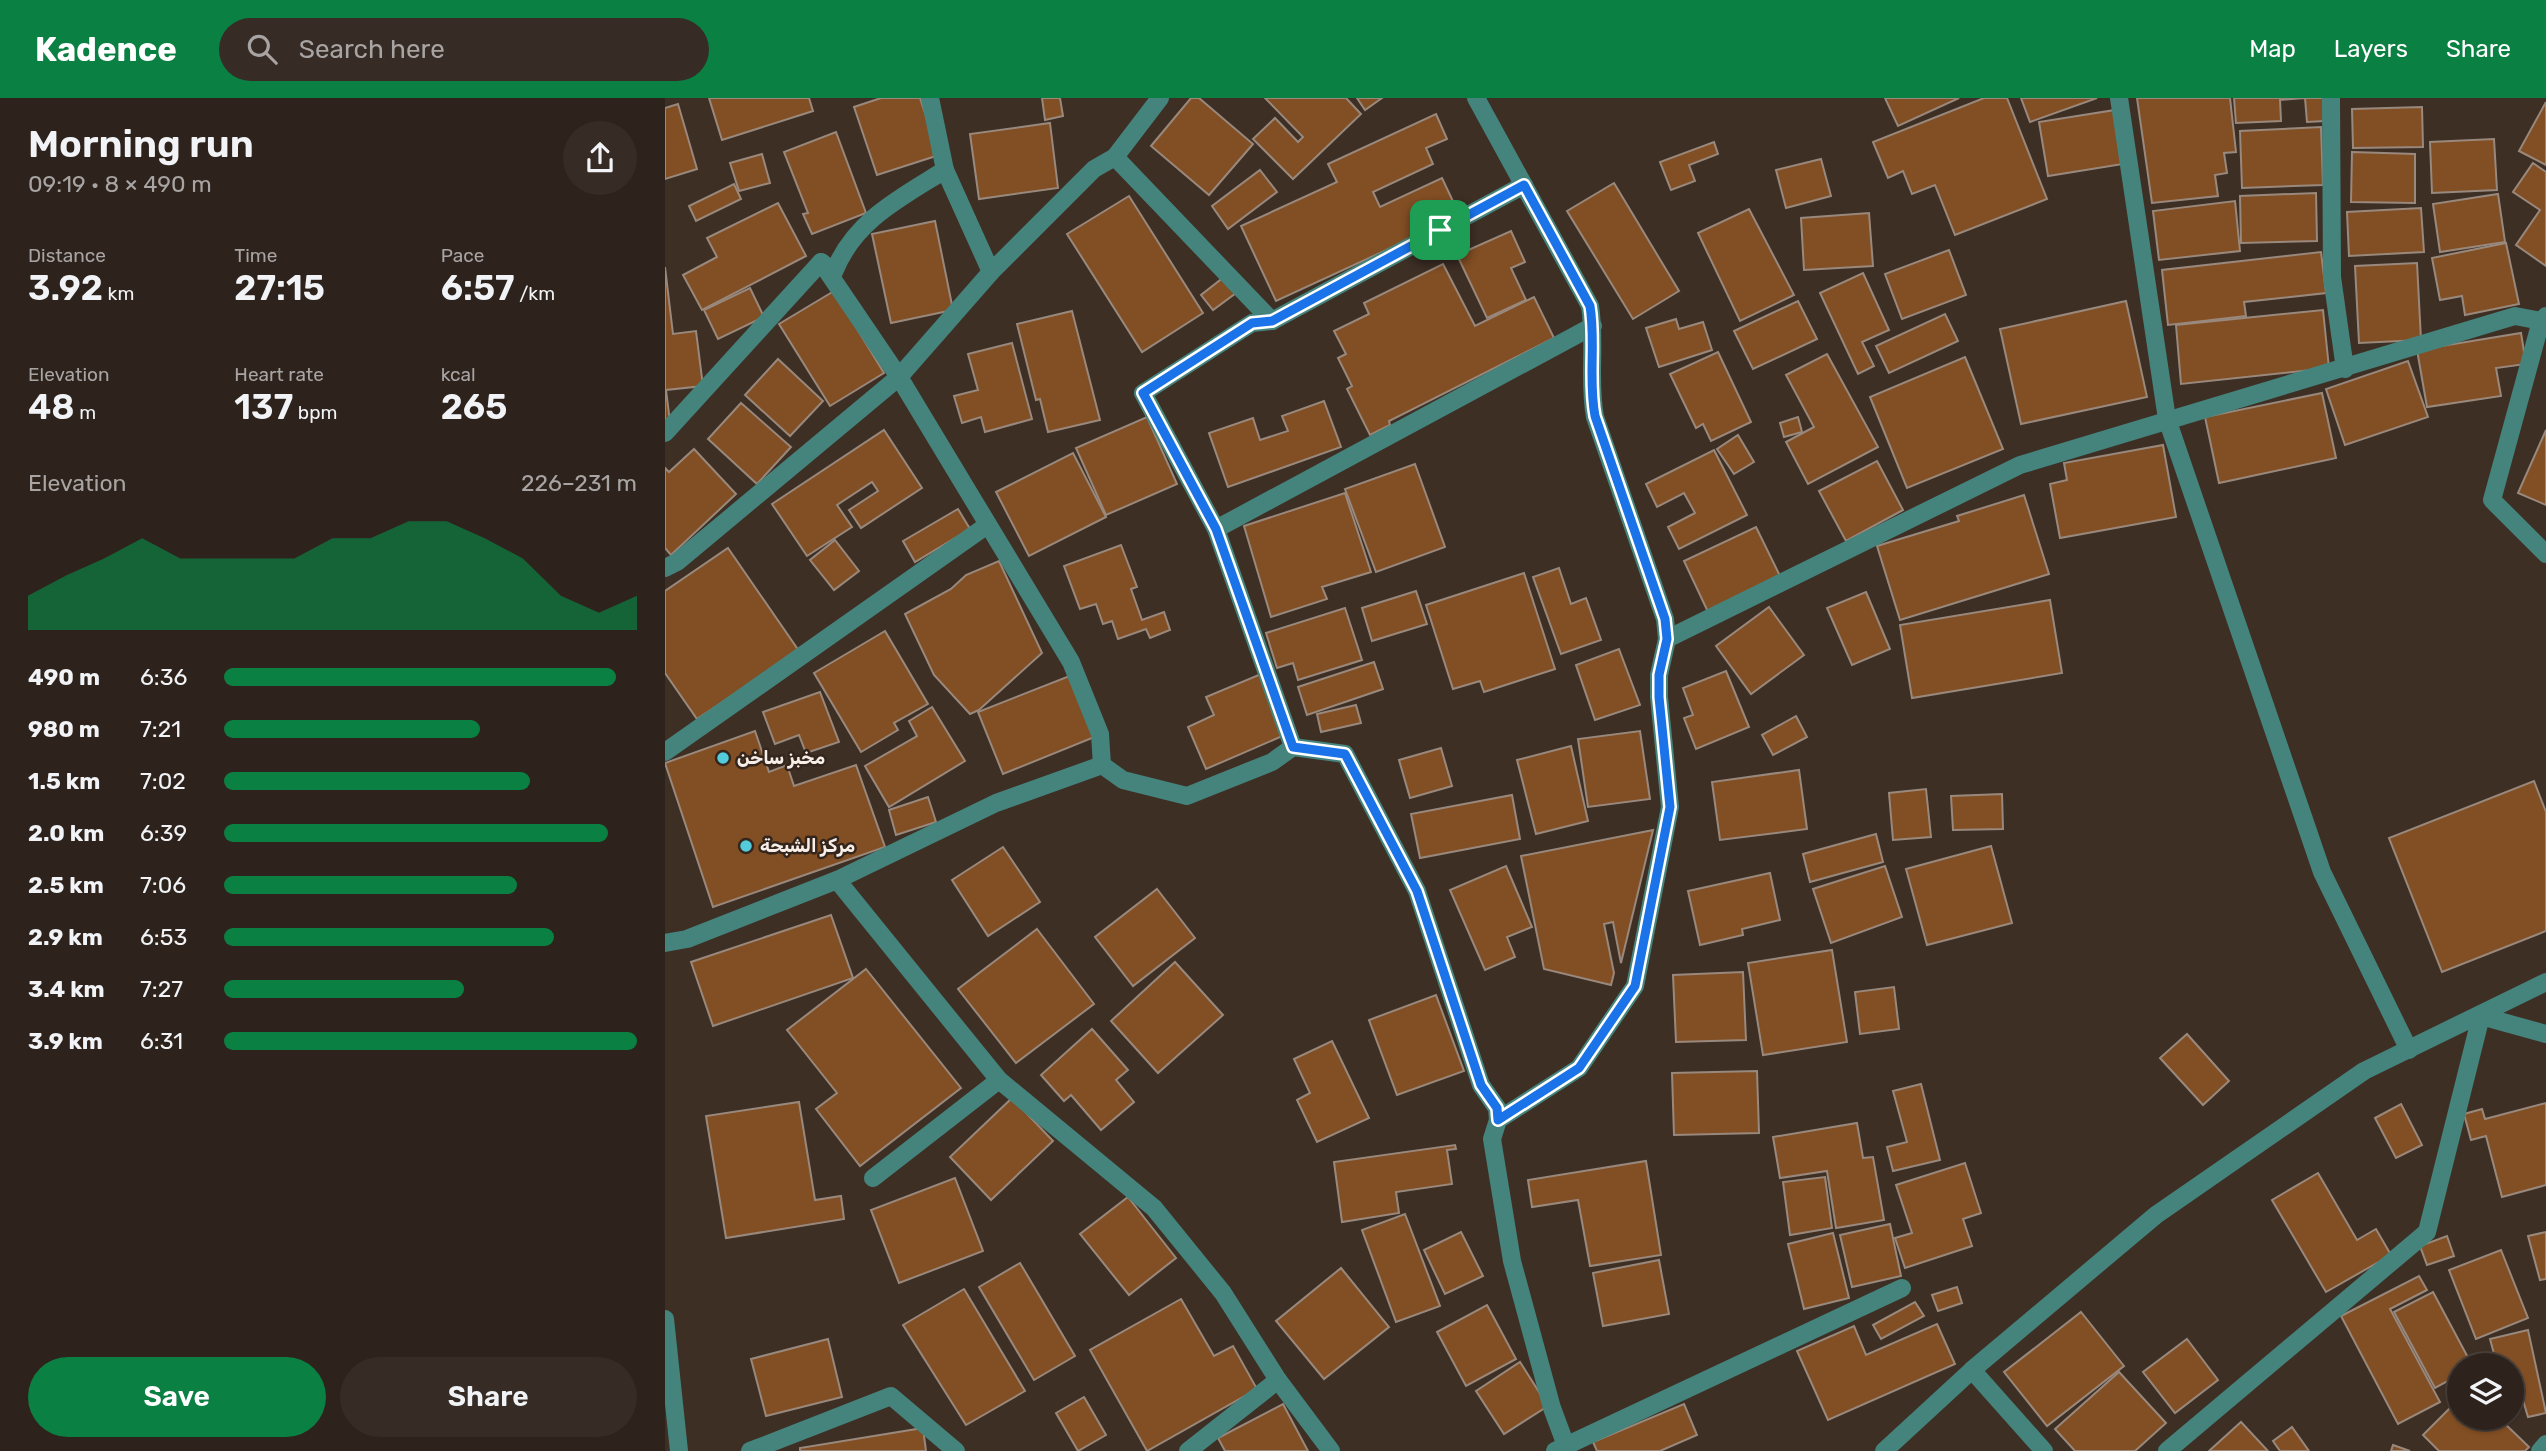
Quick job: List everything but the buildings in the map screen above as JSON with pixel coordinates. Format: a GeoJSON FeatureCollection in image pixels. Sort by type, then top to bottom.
{"type":"FeatureCollection","features":[{"type":"Feature","properties":{"kind":"street"},"geometry":{"type":"LineString","coordinates":[[930,98],[945,170],[992,272]]}},
{"type":"Feature","properties":{"kind":"street"},"geometry":{"type":"LineString","coordinates":[[665,568],[677,562],[899,377],[992,272],[1094,169],[1115,157],[1160,98]]}},
{"type":"Feature","properties":{"kind":"street"},"geometry":{"type":"LineString","coordinates":[[1476,98],[1590,306],[1593,327],[1591,396],[1595,416],[1665,619],[1667,639],[1659,675],[1659,697],[1670,807],[1635,986],[1579,1068],[1498,1120]]}},
{"type":"Feature","properties":{"kind":"street"},"geometry":{"type":"LineString","coordinates":[[2119,98],[2167,419],[2322,872],[2409,1050]]}},
{"type":"Feature","properties":{"kind":"street"},"geometry":{"type":"LineString","coordinates":[[2331,98],[2332,277],[2345,369]]}},
{"type":"Feature","properties":{"kind":"street"},"geometry":{"type":"LineString","coordinates":[[1115,157],[1272,321]]}},
{"type":"Feature","properties":{"kind":"street"},"geometry":{"type":"LineString","coordinates":[[821,262],[834,272],[842,252],[875,213],[945,170]]}},
{"type":"Feature","properties":{"kind":"street"},"geometry":{"type":"LineString","coordinates":[[1293,747],[1216,529],[1143,393],[1252,323],[1272,321],[1524,185]]}},
{"type":"Feature","properties":{"kind":"street"},"geometry":{"type":"LineString","coordinates":[[821,262],[899,377],[986,526],[1071,662],[1100,734],[1102,765]]}},
{"type":"Feature","properties":{"kind":"street"},"geometry":{"type":"LineString","coordinates":[[665,433],[821,262]]}},
{"type":"Feature","properties":{"kind":"street"},"geometry":{"type":"LineString","coordinates":[[1667,639],[2020,465],[2515,316],[2544,318],[2492,500],[2546,554]]}},
{"type":"Feature","properties":{"kind":"street"},"geometry":{"type":"LineString","coordinates":[[1216,529],[1593,327]]}},
{"type":"Feature","properties":{"kind":"street"},"geometry":{"type":"LineString","coordinates":[[665,752],[986,526]]}},
{"type":"Feature","properties":{"kind":"street"},"geometry":{"type":"LineString","coordinates":[[1102,765],[1123,780],[1187,796],[1272,762],[1293,747],[1345,754],[1417,891],[1481,1085],[1497,1108],[1498,1120],[1492,1139],[1512,1261],[1563,1449],[1902,1288]]}},
{"type":"Feature","properties":{"kind":"street"},"geometry":{"type":"LineString","coordinates":[[665,943],[687,939],[837,880],[996,803],[1102,765]]}},
{"type":"Feature","properties":{"kind":"street"},"geometry":{"type":"LineString","coordinates":[[837,880],[999,1080],[1154,1209],[1223,1293],[1277,1380],[1331,1451]]}},
{"type":"Feature","properties":{"kind":"street"},"geometry":{"type":"LineString","coordinates":[[1884,1451],[1972,1370],[2156,1215],[2364,1071],[2546,982]]}},
{"type":"Feature","properties":{"kind":"street"},"geometry":{"type":"LineString","coordinates":[[2481,1016],[2546,1034]]}},
{"type":"Feature","properties":{"kind":"street"},"geometry":{"type":"LineString","coordinates":[[2167,1451],[2427,1232],[2481,1016]]}},
{"type":"Feature","properties":{"kind":"street"},"geometry":{"type":"LineString","coordinates":[[873,1178],[999,1080]]}},
{"type":"Feature","properties":{"kind":"street"},"geometry":{"type":"LineString","coordinates":[[665,1319],[679,1451]]}},
{"type":"Feature","properties":{"kind":"street"},"geometry":{"type":"LineString","coordinates":[[1972,1370],[2044,1451]]}},
{"type":"Feature","properties":{"kind":"street"},"geometry":{"type":"LineString","coordinates":[[1188,1451],[1277,1380]]}},
{"type":"Feature","properties":{"kind":"street"},"geometry":{"type":"LineString","coordinates":[[750,1451],[891,1396],[956,1451]]}},
{"type":"Feature","properties":{"kind":"street"},"geometry":{"type":"LineString","coordinates":[[2540,1451],[2546,1444]]}},
{"type":"Feature","properties":{"kind":"place","name":"مخبز ساخن"},"geometry":{"type":"Point","coordinates":[723,758]}},
{"type":"Feature","properties":{"kind":"place","name":"مركز الشبحة"},"geometry":{"type":"Point","coordinates":[746,846]}},
{"type":"Feature","properties":{"kind":"route"},"geometry":{"type":"LineString","coordinates":[[1524,185],[1590,306],[1593,327],[1591,396],[1595,416],[1665,619],[1667,639],[1659,675],[1659,697],[1670,783],[1670,807],[1635,986],[1626,1003],[1579,1068],[1563,1081],[1498,1120],[1497,1108],[1481,1085],[1417,891],[1345,754],[1293,747],[1216,529],[1143,393],[1252,323],[1272,321],[1440,230],[1524,185]]}}]}
